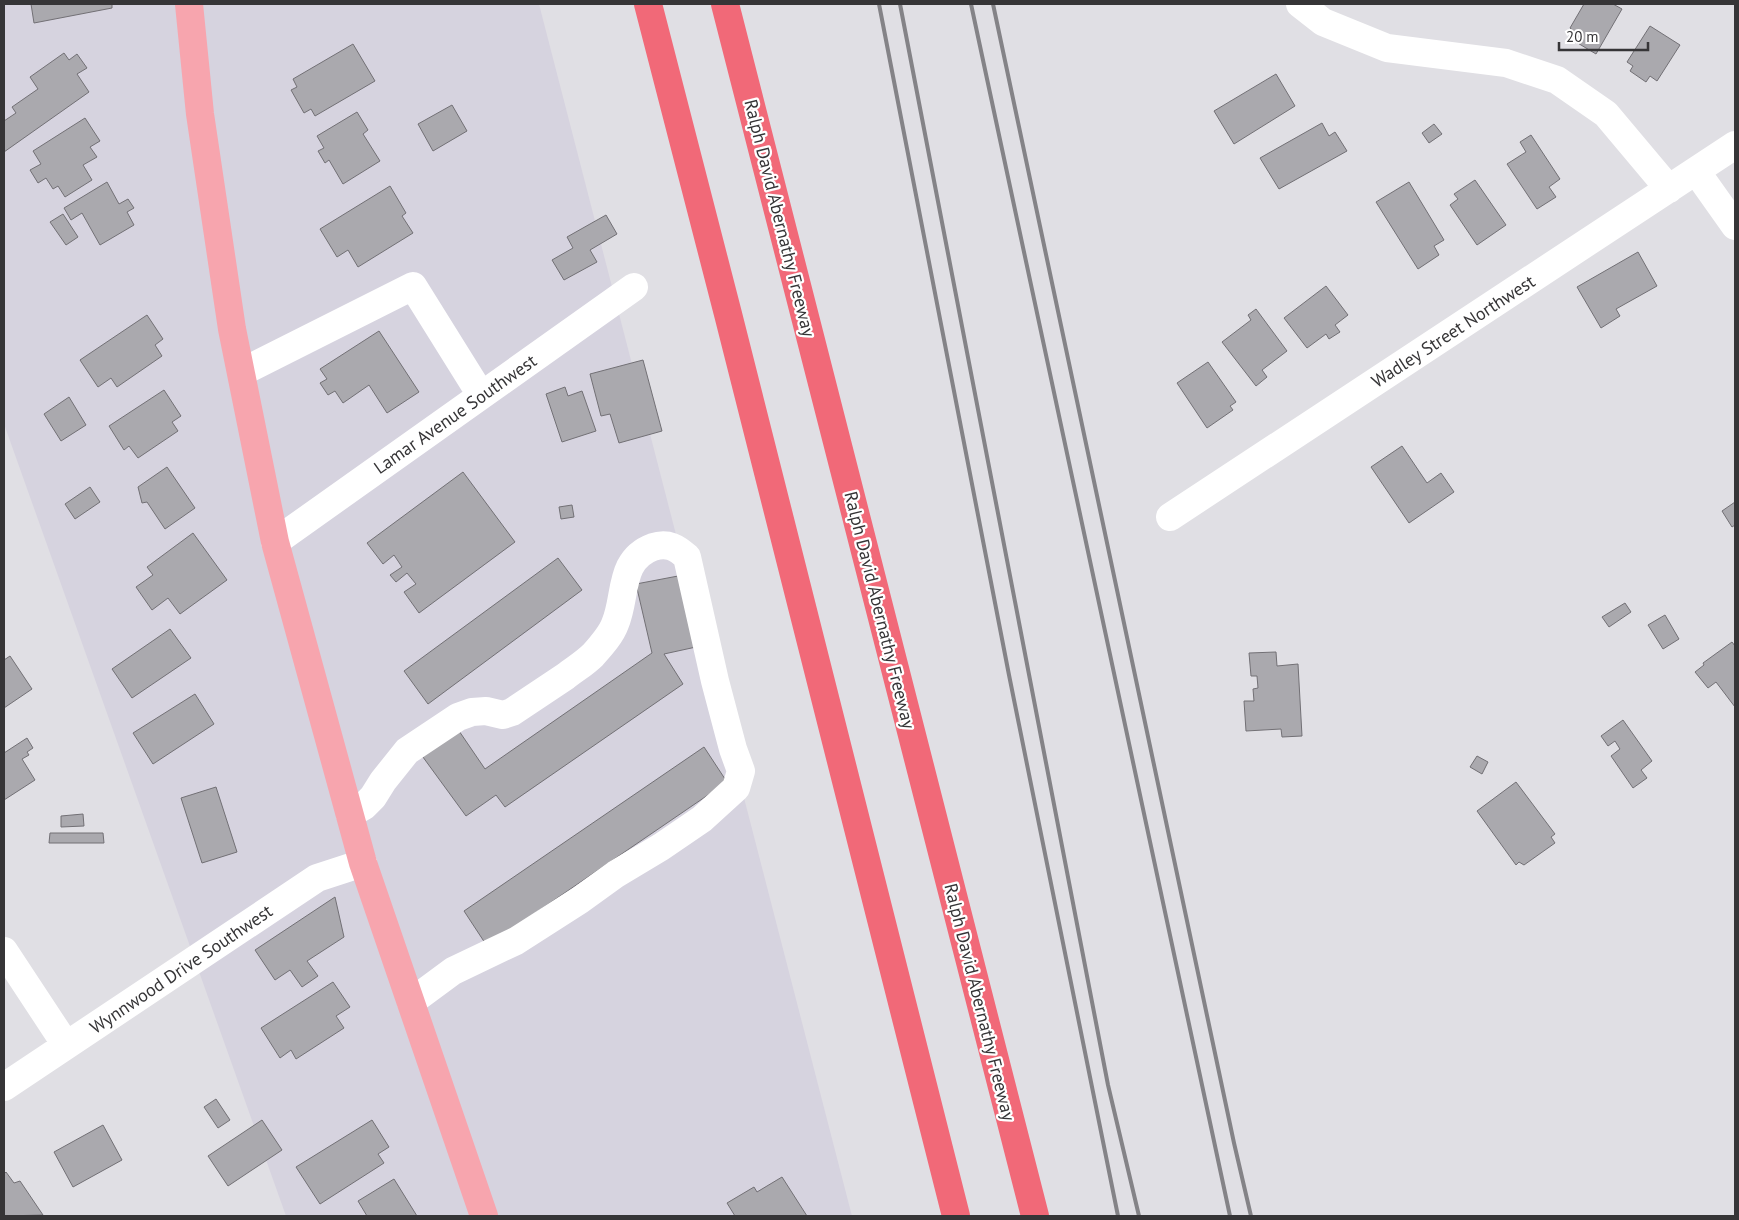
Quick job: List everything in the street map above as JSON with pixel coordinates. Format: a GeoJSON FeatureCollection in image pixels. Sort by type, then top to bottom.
{"type":"FeatureCollection","features":[{"type":"Feature","properties":{"kind":"highway"},"geometry":{"type":"LineString","coordinates":[[648,4],[956,1216]]}},
{"type":"Feature","properties":{"kind":"highway","name":"Ralph David Abernathy Freeway"},"geometry":{"type":"LineString","coordinates":[[725,4],[1035,1216]]}},
{"type":"Feature","properties":{"kind":"main road"},"geometry":{"type":"LineString","coordinates":[[189,4],[200,114],[232,329],[275,542],[363,863],[484,1216]]}},
{"type":"Feature","properties":{"kind":"street"},"geometry":{"type":"LineString","coordinates":[[1300,4],[1322,22],[1387,48],[1506,62],[1557,80],[1606,114],[1669,189]]}},
{"type":"Feature","properties":{"kind":"street","name":"Wadley Street Northwest"},"geometry":{"type":"LineString","coordinates":[[1170,517],[1735,145]]}},
{"type":"Feature","properties":{"kind":"street"},"geometry":{"type":"LineString","coordinates":[[1696,171],[1735,226]]}},
{"type":"Feature","properties":{"kind":"street"},"geometry":{"type":"LineString","coordinates":[[242,372],[413,286],[481,395]]}},
{"type":"Feature","properties":{"kind":"street","name":"Lamar Avenue Southwest"},"geometry":{"type":"LineString","coordinates":[[275,542],[634,286]]}},
{"type":"Feature","properties":{"kind":"street"},"geometry":{"type":"LineString","coordinates":[[350,814],[364,806],[373,797],[407,751],[420,742],[458,718],[472,712],[486,711],[503,715],[512,712],[592,656],[614,626],[621,608],[628,570],[637,557],[646,550],[666,544],[677,548],[687,557],[715,681],[733,749],[741,771],[736,788],[702,819],[661,847],[616,874],[580,900],[523,936],[491,954],[453,971],[411,1002]]}},
{"type":"Feature","properties":{"kind":"street","name":"Wynnwood Drive Southwest"},"geometry":{"type":"LineString","coordinates":[[4,1087],[317,878],[363,863]]}},
{"type":"Feature","properties":{"kind":"street"},"geometry":{"type":"LineString","coordinates":[[4,951],[66,1045]]}},
{"type":"Feature","properties":{"kind":"shaded area"},"geometry":{"type":"Polygon","coordinates":[[[4,4],[539,4],[852,1216],[286,1216],[4,424],[4,4]]]}},
{"type":"Feature","properties":{"kind":"building"},"geometry":{"type":"Polygon","coordinates":[[[31,4],[112,4],[112,8],[34,23],[31,4]]]}},
{"type":"Feature","properties":{"kind":"building"},"geometry":{"type":"Polygon","coordinates":[[[1584,4],[1613,4],[1622,9],[1596,54],[1571,39],[1575,32],[1570,28],[1584,4]]]}},
{"type":"Feature","properties":{"kind":"building"},"geometry":{"type":"Polygon","coordinates":[[[1650,26],[1680,45],[1657,81],[1650,76],[1646,82],[1630,71],[1633,66],[1627,62],[1650,26]]]}},
{"type":"Feature","properties":{"kind":"building"},"geometry":{"type":"Polygon","coordinates":[[[353,44],[375,81],[315,116],[311,109],[304,113],[291,90],[297,87],[293,79],[353,44]]]}},
{"type":"Feature","properties":{"kind":"building"},"geometry":{"type":"Polygon","coordinates":[[[64,53],[69,60],[77,54],[87,68],[77,74],[89,92],[4,152],[4,121],[16,113],[12,107],[38,89],[30,77],[64,53]]]}},
{"type":"Feature","properties":{"kind":"building"},"geometry":{"type":"Polygon","coordinates":[[[1276,74],[1295,106],[1234,144],[1214,111],[1276,74]]]}},
{"type":"Feature","properties":{"kind":"building"},"geometry":{"type":"Polygon","coordinates":[[[452,105],[467,131],[433,151],[418,124],[452,105]]]}},
{"type":"Feature","properties":{"kind":"building"},"geometry":{"type":"Polygon","coordinates":[[[357,112],[368,130],[363,134],[380,161],[343,184],[329,160],[325,163],[318,151],[324,148],[317,136],[357,112]]]}},
{"type":"Feature","properties":{"kind":"building"},"geometry":{"type":"Polygon","coordinates":[[[85,118],[100,141],[90,147],[97,157],[83,165],[92,180],[65,197],[58,186],[53,189],[46,178],[38,183],[30,170],[41,164],[33,151],[85,118]]]}},
{"type":"Feature","properties":{"kind":"building"},"geometry":{"type":"Polygon","coordinates":[[[1322,123],[1329,136],[1335,132],[1347,151],[1279,189],[1260,158],[1322,123]]]}},
{"type":"Feature","properties":{"kind":"building"},"geometry":{"type":"Polygon","coordinates":[[[1434,124],[1442,134],[1429,143],[1422,133],[1434,124]]]}},
{"type":"Feature","properties":{"kind":"building"},"geometry":{"type":"Polygon","coordinates":[[[1531,135],[1560,179],[1549,187],[1556,197],[1537,209],[1507,164],[1526,152],[1520,142],[1531,135]]]}},
{"type":"Feature","properties":{"kind":"building"},"geometry":{"type":"Polygon","coordinates":[[[1475,180],[1506,225],[1477,245],[1450,205],[1458,199],[1454,194],[1475,180]]]}},
{"type":"Feature","properties":{"kind":"building"},"geometry":{"type":"Polygon","coordinates":[[[107,182],[119,204],[128,199],[134,208],[127,212],[134,225],[100,245],[82,213],[71,220],[64,208],[107,182]]]}},
{"type":"Feature","properties":{"kind":"building"},"geometry":{"type":"Polygon","coordinates":[[[1409,182],[1444,240],[1434,246],[1439,255],[1418,269],[1376,202],[1409,182]]]}},
{"type":"Feature","properties":{"kind":"building"},"geometry":{"type":"Polygon","coordinates":[[[390,186],[406,213],[402,216],[413,233],[358,267],[348,250],[337,257],[320,229],[390,186]]]}},
{"type":"Feature","properties":{"kind":"building"},"geometry":{"type":"Polygon","coordinates":[[[63,214],[78,237],[66,245],[50,222],[63,214]]]}},
{"type":"Feature","properties":{"kind":"building"},"geometry":{"type":"Polygon","coordinates":[[[606,215],[617,234],[590,250],[597,262],[564,280],[552,260],[573,248],[567,237],[606,215]]]}},
{"type":"Feature","properties":{"kind":"building"},"geometry":{"type":"Polygon","coordinates":[[[1638,252],[1657,286],[1616,309],[1620,316],[1601,328],[1577,287],[1638,252]]]}},
{"type":"Feature","properties":{"kind":"building"},"geometry":{"type":"Polygon","coordinates":[[[1326,286],[1348,315],[1335,325],[1340,332],[1329,339],[1326,334],[1307,348],[1284,318],[1326,286]]]}},
{"type":"Feature","properties":{"kind":"building"},"geometry":{"type":"Polygon","coordinates":[[[1256,309],[1287,351],[1262,370],[1267,377],[1256,386],[1222,342],[1251,320],[1248,315],[1256,309]]]}},
{"type":"Feature","properties":{"kind":"building"},"geometry":{"type":"Polygon","coordinates":[[[147,315],[163,339],[155,345],[162,356],[117,387],[111,378],[98,387],[80,360],[147,315]]]}},
{"type":"Feature","properties":{"kind":"building"},"geometry":{"type":"Polygon","coordinates":[[[379,331],[419,392],[387,413],[369,385],[343,403],[335,391],[328,395],[320,383],[327,379],[320,369],[379,331]]]}},
{"type":"Feature","properties":{"kind":"building"},"geometry":{"type":"Polygon","coordinates":[[[643,360],[662,431],[619,443],[610,414],[601,416],[590,374],[643,360]]]}},
{"type":"Feature","properties":{"kind":"building"},"geometry":{"type":"Polygon","coordinates":[[[1208,362],[1236,402],[1230,406],[1233,410],[1207,428],[1177,383],[1208,362]]]}},
{"type":"Feature","properties":{"kind":"building"},"geometry":{"type":"Polygon","coordinates":[[[565,387],[568,396],[582,391],[596,431],[562,442],[546,394],[565,387]]]}},
{"type":"Feature","properties":{"kind":"building"},"geometry":{"type":"Polygon","coordinates":[[[164,390],[181,416],[172,422],[178,431],[138,458],[129,446],[124,450],[109,426],[164,390]]]}},
{"type":"Feature","properties":{"kind":"building"},"geometry":{"type":"Polygon","coordinates":[[[69,397],[86,425],[61,441],[44,414],[69,397]]]}},
{"type":"Feature","properties":{"kind":"building"},"geometry":{"type":"Polygon","coordinates":[[[1402,446],[1427,483],[1441,473],[1454,492],[1409,523],[1371,467],[1402,446]]]}},
{"type":"Feature","properties":{"kind":"building"},"geometry":{"type":"Polygon","coordinates":[[[167,467],[195,508],[165,529],[147,502],[142,503],[138,487],[167,467]]]}},
{"type":"Feature","properties":{"kind":"building"},"geometry":{"type":"Polygon","coordinates":[[[463,472],[515,542],[419,613],[404,592],[416,584],[407,573],[396,582],[390,575],[402,567],[394,555],[383,564],[367,543],[463,472]]]}},
{"type":"Feature","properties":{"kind":"building"},"geometry":{"type":"Polygon","coordinates":[[[90,487],[100,502],[75,519],[65,504],[90,487]]]}},
{"type":"Feature","properties":{"kind":"building"},"geometry":{"type":"Polygon","coordinates":[[[1735,502],[1735,525],[1732,527],[1722,511],[1735,502]]]}},
{"type":"Feature","properties":{"kind":"building"},"geometry":{"type":"Polygon","coordinates":[[[572,505],[574,517],[561,519],[559,507],[572,505]]]}},
{"type":"Feature","properties":{"kind":"building"},"geometry":{"type":"Polygon","coordinates":[[[193,533],[227,580],[180,614],[168,598],[152,610],[136,587],[153,575],[147,567],[193,533]]]}},
{"type":"Feature","properties":{"kind":"building"},"geometry":{"type":"Polygon","coordinates":[[[558,558],[582,590],[428,704],[404,671],[558,558]]]}},
{"type":"Feature","properties":{"kind":"building"},"geometry":{"type":"Polygon","coordinates":[[[678,576],[696,647],[664,654],[683,684],[505,807],[496,795],[466,816],[420,753],[457,728],[485,769],[652,653],[636,584],[678,576]]]}},
{"type":"Feature","properties":{"kind":"building"},"geometry":{"type":"Polygon","coordinates":[[[1625,603],[1631,612],[1609,627],[1602,617],[1625,603]]]}},
{"type":"Feature","properties":{"kind":"building"},"geometry":{"type":"Polygon","coordinates":[[[1665,615],[1679,639],[1663,649],[1648,625],[1665,615]]]}},
{"type":"Feature","properties":{"kind":"building"},"geometry":{"type":"Polygon","coordinates":[[[170,629],[191,658],[132,698],[112,669],[170,629]]]}},
{"type":"Feature","properties":{"kind":"building"},"geometry":{"type":"Polygon","coordinates":[[[1732,642],[1735,646],[1735,707],[1716,682],[1708,688],[1695,672],[1704,665],[1703,663],[1732,642]]]}},
{"type":"Feature","properties":{"kind":"building"},"geometry":{"type":"Polygon","coordinates":[[[1276,652],[1277,666],[1298,664],[1302,736],[1282,737],[1281,729],[1246,731],[1244,701],[1254,701],[1253,689],[1258,688],[1257,676],[1251,676],[1249,653],[1276,652]]]}},
{"type":"Feature","properties":{"kind":"building"},"geometry":{"type":"Polygon","coordinates":[[[10,656],[32,689],[4,708],[4,660],[10,656]]]}},
{"type":"Feature","properties":{"kind":"building"},"geometry":{"type":"Polygon","coordinates":[[[195,694],[214,724],[153,764],[133,733],[195,694]]]}},
{"type":"Feature","properties":{"kind":"building"},"geometry":{"type":"Polygon","coordinates":[[[1623,720],[1652,761],[1641,770],[1647,778],[1633,788],[1611,756],[1620,749],[1615,741],[1608,746],[1601,736],[1623,720]]]}},
{"type":"Feature","properties":{"kind":"building"},"geometry":{"type":"Polygon","coordinates":[[[27,738],[33,748],[27,752],[29,755],[22,759],[35,780],[4,800],[4,753],[27,738]]]}},
{"type":"Feature","properties":{"kind":"building"},"geometry":{"type":"Polygon","coordinates":[[[704,747],[727,782],[487,946],[464,911],[704,747]]]}},
{"type":"Feature","properties":{"kind":"building"},"geometry":{"type":"Polygon","coordinates":[[[1477,756],[1488,762],[1482,774],[1470,767],[1477,756]]]}},
{"type":"Feature","properties":{"kind":"building"},"geometry":{"type":"Polygon","coordinates":[[[1516,782],[1555,834],[1551,837],[1555,843],[1524,865],[1519,862],[1516,865],[1477,811],[1516,782]]]}},
{"type":"Feature","properties":{"kind":"building"},"geometry":{"type":"Polygon","coordinates":[[[216,787],[237,852],[202,863],[181,798],[216,787]]]}},
{"type":"Feature","properties":{"kind":"building"},"geometry":{"type":"Polygon","coordinates":[[[83,814],[84,826],[61,827],[61,816],[83,814]]]}},
{"type":"Feature","properties":{"kind":"building"},"geometry":{"type":"Polygon","coordinates":[[[50,833],[103,833],[104,843],[49,843],[50,833]]]}},
{"type":"Feature","properties":{"kind":"building"},"geometry":{"type":"Polygon","coordinates":[[[335,897],[344,937],[307,961],[318,976],[302,987],[290,970],[275,980],[255,950],[335,897]]]}},
{"type":"Feature","properties":{"kind":"building"},"geometry":{"type":"Polygon","coordinates":[[[333,982],[350,1007],[336,1016],[344,1028],[296,1059],[291,1050],[280,1058],[261,1028],[333,982]]]}},
{"type":"Feature","properties":{"kind":"building"},"geometry":{"type":"Polygon","coordinates":[[[216,1099],[230,1120],[218,1128],[204,1107],[216,1099]]]}},
{"type":"Feature","properties":{"kind":"building"},"geometry":{"type":"Polygon","coordinates":[[[262,1120],[282,1150],[228,1186],[208,1156],[262,1120]]]}},
{"type":"Feature","properties":{"kind":"building"},"geometry":{"type":"Polygon","coordinates":[[[372,1120],[389,1147],[378,1154],[384,1163],[320,1204],[296,1167],[372,1120]]]}},
{"type":"Feature","properties":{"kind":"building"},"geometry":{"type":"Polygon","coordinates":[[[103,1125],[122,1160],[73,1187],[54,1152],[103,1125]]]}},
{"type":"Feature","properties":{"kind":"building"},"geometry":{"type":"Polygon","coordinates":[[[6,1172],[14,1183],[20,1181],[43,1215],[4,1216],[4,1174],[6,1172]]]}},
{"type":"Feature","properties":{"kind":"building"},"geometry":{"type":"Polygon","coordinates":[[[782,1177],[807,1216],[735,1216],[727,1203],[754,1187],[757,1192],[782,1177]]]}},
{"type":"Feature","properties":{"kind":"building"},"geometry":{"type":"Polygon","coordinates":[[[394,1179],[417,1216],[367,1216],[358,1201],[394,1179]]]}},
{"type":"Feature","properties":{"kind":"railway"},"geometry":{"type":"LineString","coordinates":[[879,4],[1009,675],[1118,1216]]}},
{"type":"Feature","properties":{"kind":"railway"},"geometry":{"type":"LineString","coordinates":[[900,4],[1108,1085],[1139,1216]]}},
{"type":"Feature","properties":{"kind":"railway"},"geometry":{"type":"LineString","coordinates":[[971,4],[1230,1216]]}},
{"type":"Feature","properties":{"kind":"railway"},"geometry":{"type":"LineString","coordinates":[[993,4],[1251,1216]]}}]}
